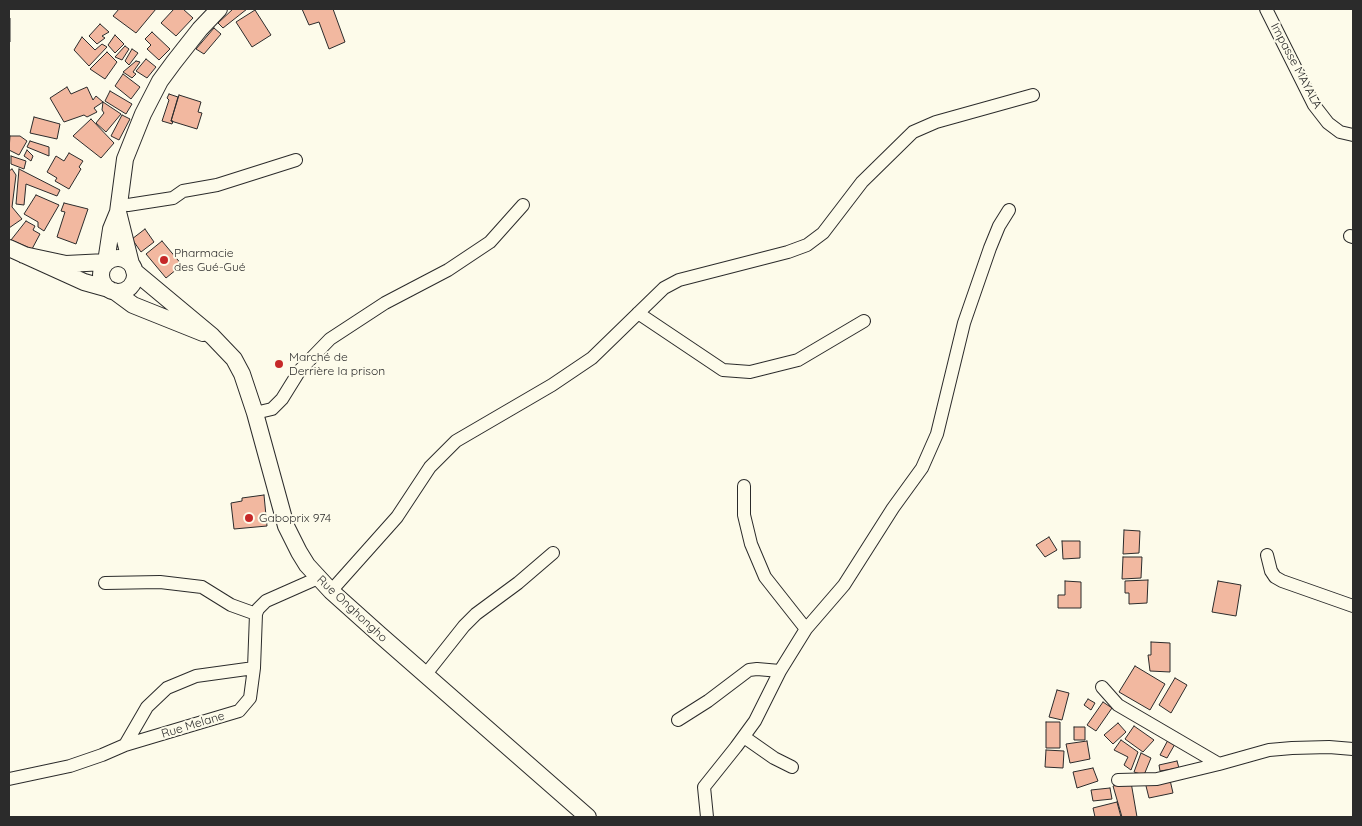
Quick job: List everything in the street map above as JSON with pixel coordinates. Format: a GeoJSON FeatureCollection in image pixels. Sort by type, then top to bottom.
{"type":"FeatureCollection","features":[{"type":"Feature","properties":{"kind":"main road"},"geometry":{"type":"LineString","coordinates":[[212,336],[127,302],[111,290],[101,279],[100,273],[106,262],[111,229],[118,208],[125,159],[149,102],[160,81],[182,51],[219,9]]}},
{"type":"Feature","properties":{"kind":"main road"},"geometry":{"type":"LineString","coordinates":[[9,248],[84,282],[120,292],[130,287],[135,276],[118,208]]}},
{"type":"Feature","properties":{"kind":"main road"},"geometry":{"type":"LineString","coordinates":[[24,255],[76,265],[106,262],[112,258],[119,258],[126,260],[133,268]]}},
{"type":"Feature","properties":{"kind":"main road","name":"Rue Onghongho"},"geometry":{"type":"LineString","coordinates":[[133,268],[212,336],[234,359],[242,374],[255,413],[286,526],[299,552],[318,578],[588,817]]}},
{"type":"Feature","properties":{"kind":"street","name":"Impasse MAYALA"},"geometry":{"type":"LineString","coordinates":[[1266,9],[1314,106],[1328,123],[1340,132],[1353,135]]}},
{"type":"Feature","properties":{"kind":"street"},"geometry":{"type":"LineString","coordinates":[[331,591],[396,517],[430,468],[456,441],[552,385],[592,358],[664,288],[679,280],[788,252],[807,245],[823,233],[862,182],[913,132],[936,122],[979,112],[1033,95]]}},
{"type":"Feature","properties":{"kind":"street"},"geometry":{"type":"LineString","coordinates":[[118,208],[128,204],[173,198],[183,191],[217,185],[296,160]]}},
{"type":"Feature","properties":{"kind":"street"},"geometry":{"type":"LineString","coordinates":[[255,413],[272,409],[282,399],[300,370],[330,339],[354,322],[448,270],[490,242],[522,205]]}},
{"type":"Feature","properties":{"kind":"street"},"geometry":{"type":"LineString","coordinates":[[707,817],[704,787],[755,721],[780,671],[806,629],[844,585],[893,508],[922,468],[937,434],[964,324],[990,248],[999,226],[1009,210]]}},
{"type":"Feature","properties":{"kind":"street"},"geometry":{"type":"LineString","coordinates":[[638,313],[723,370],[750,372],[798,360],[864,321]]}},
{"type":"Feature","properties":{"kind":"street"},"geometry":{"type":"LineString","coordinates":[[744,486],[744,515],[754,552],[765,577],[806,629]]}},
{"type":"Feature","properties":{"kind":"street"},"geometry":{"type":"LineString","coordinates":[[426,674],[464,626],[476,614],[553,553]]}},
{"type":"Feature","properties":{"kind":"street"},"geometry":{"type":"LineString","coordinates":[[1267,555],[1271,571],[1275,577],[1353,606]]}},
{"type":"Feature","properties":{"kind":"street"},"geometry":{"type":"LineString","coordinates":[[105,582],[160,582],[202,587],[231,605],[256,614],[266,601],[318,578]]}},
{"type":"Feature","properties":{"kind":"street","name":"Rue Melane"},"geometry":{"type":"LineString","coordinates":[[9,779],[70,766],[125,745],[238,711],[250,698],[254,668],[256,614]]}},
{"type":"Feature","properties":{"kind":"street"},"geometry":{"type":"LineString","coordinates":[[125,745],[147,707],[167,688],[196,676],[254,668]]}},
{"type":"Feature","properties":{"kind":"street"},"geometry":{"type":"LineString","coordinates":[[678,720],[708,702],[749,670],[780,671]]}},
{"type":"Feature","properties":{"kind":"street"},"geometry":{"type":"LineString","coordinates":[[1102,687],[1118,705],[1219,764]]}},
{"type":"Feature","properties":{"kind":"street"},"geometry":{"type":"LineString","coordinates":[[744,737],[774,758],[792,766]]}},
{"type":"Feature","properties":{"kind":"street"},"geometry":{"type":"LineString","coordinates":[[1118,780],[1157,778],[1269,750],[1329,747],[1353,749]]}},
{"type":"Feature","properties":{"kind":"building"},"geometry":{"type":"Polygon","coordinates":[[[119,9],[156,9],[136,33],[113,16],[119,9]]]}},
{"type":"Feature","properties":{"kind":"building"},"geometry":{"type":"Polygon","coordinates":[[[174,9],[183,9],[193,18],[176,36],[161,23],[174,9]]]}},
{"type":"Feature","properties":{"kind":"building"},"geometry":{"type":"Polygon","coordinates":[[[233,9],[247,9],[223,28],[218,23],[233,9]]]}},
{"type":"Feature","properties":{"kind":"building"},"geometry":{"type":"Polygon","coordinates":[[[302,9],[333,9],[345,42],[329,49],[319,22],[309,25],[302,9]]]}},
{"type":"Feature","properties":{"kind":"building"},"geometry":{"type":"Polygon","coordinates":[[[255,10],[271,35],[252,47],[236,22],[255,10]]]}},
{"type":"Feature","properties":{"kind":"building"},"geometry":{"type":"Polygon","coordinates":[[[10,18],[10,42],[9,42],[10,18]]]}},
{"type":"Feature","properties":{"kind":"building"},"geometry":{"type":"Polygon","coordinates":[[[100,24],[109,32],[102,36],[105,38],[97,44],[89,36],[100,24]]]}},
{"type":"Feature","properties":{"kind":"building"},"geometry":{"type":"Polygon","coordinates":[[[214,28],[221,34],[204,54],[196,49],[214,28]]]}},
{"type":"Feature","properties":{"kind":"building"},"geometry":{"type":"Polygon","coordinates":[[[152,32],[170,49],[159,60],[147,49],[151,45],[145,39],[152,32]]]}},
{"type":"Feature","properties":{"kind":"building"},"geometry":{"type":"Polygon","coordinates":[[[115,35],[124,44],[115,53],[108,45],[115,35]]]}},
{"type":"Feature","properties":{"kind":"building"},"geometry":{"type":"Polygon","coordinates":[[[82,37],[95,50],[102,44],[107,47],[89,66],[74,50],[82,37]]]}},
{"type":"Feature","properties":{"kind":"building"},"geometry":{"type":"Polygon","coordinates":[[[125,46],[129,49],[122,60],[115,57],[125,46]]]}},
{"type":"Feature","properties":{"kind":"building"},"geometry":{"type":"Polygon","coordinates":[[[132,49],[138,53],[129,65],[125,61],[132,49]]]}},
{"type":"Feature","properties":{"kind":"building"},"geometry":{"type":"Polygon","coordinates":[[[107,52],[117,62],[105,79],[90,69],[107,52]]]}},
{"type":"Feature","properties":{"kind":"building"},"geometry":{"type":"Polygon","coordinates":[[[146,59],[156,67],[147,78],[136,71],[146,59]]]}},
{"type":"Feature","properties":{"kind":"building"},"geometry":{"type":"Polygon","coordinates":[[[136,61],[140,62],[133,72],[136,74],[132,78],[123,72],[136,61]]]}},
{"type":"Feature","properties":{"kind":"building"},"geometry":{"type":"Polygon","coordinates":[[[123,74],[140,87],[131,99],[115,86],[123,74]]]}},
{"type":"Feature","properties":{"kind":"building"},"geometry":{"type":"Polygon","coordinates":[[[67,87],[71,94],[87,87],[93,100],[96,96],[103,102],[94,108],[97,112],[87,117],[84,115],[64,122],[50,98],[67,87]]]}},
{"type":"Feature","properties":{"kind":"building"},"geometry":{"type":"Polygon","coordinates":[[[110,91],[132,104],[126,114],[105,101],[110,91]]]}},
{"type":"Feature","properties":{"kind":"building"},"geometry":{"type":"Polygon","coordinates":[[[169,94],[178,97],[171,121],[173,121],[172,124],[162,121],[169,100],[167,98],[169,94]]]}},
{"type":"Feature","properties":{"kind":"building"},"geometry":{"type":"Polygon","coordinates":[[[179,95],[201,102],[198,112],[202,113],[197,129],[171,121],[179,95]]]}},
{"type":"Feature","properties":{"kind":"building"},"geometry":{"type":"Polygon","coordinates":[[[103,102],[121,114],[106,132],[96,123],[104,113],[102,110],[103,102]]]}},
{"type":"Feature","properties":{"kind":"building"},"geometry":{"type":"Polygon","coordinates":[[[122,115],[130,119],[119,140],[111,136],[122,115]]]}},
{"type":"Feature","properties":{"kind":"building"},"geometry":{"type":"Polygon","coordinates":[[[34,117],[60,124],[57,139],[30,133],[34,117]]]}},
{"type":"Feature","properties":{"kind":"building"},"geometry":{"type":"Polygon","coordinates":[[[91,119],[114,143],[101,158],[73,136],[91,119]]]}},
{"type":"Feature","properties":{"kind":"building"},"geometry":{"type":"Polygon","coordinates":[[[10,136],[20,136],[27,141],[19,155],[9,150],[10,136]]]}},
{"type":"Feature","properties":{"kind":"building"},"geometry":{"type":"Polygon","coordinates":[[[30,141],[49,147],[49,156],[27,147],[30,141]]]}},
{"type":"Feature","properties":{"kind":"building"},"geometry":{"type":"Polygon","coordinates":[[[27,150],[33,156],[31,161],[24,156],[27,150]]]}},
{"type":"Feature","properties":{"kind":"building"},"geometry":{"type":"Polygon","coordinates":[[[69,153],[83,161],[79,167],[81,169],[69,189],[55,181],[57,178],[47,172],[56,156],[64,161],[69,153]]]}},
{"type":"Feature","properties":{"kind":"building"},"geometry":{"type":"Polygon","coordinates":[[[11,156],[26,161],[24,169],[11,164],[11,156]]]}},
{"type":"Feature","properties":{"kind":"building"},"geometry":{"type":"Polygon","coordinates":[[[12,169],[16,175],[12,207],[22,219],[9,228],[9,171],[12,169]]]}},
{"type":"Feature","properties":{"kind":"building"},"geometry":{"type":"Polygon","coordinates":[[[19,169],[60,190],[57,196],[26,184],[24,205],[16,204],[19,169]]]}},
{"type":"Feature","properties":{"kind":"building"},"geometry":{"type":"Polygon","coordinates":[[[36,195],[59,205],[44,231],[38,227],[38,222],[24,214],[36,195]]]}},
{"type":"Feature","properties":{"kind":"building"},"geometry":{"type":"Polygon","coordinates":[[[64,203],[88,209],[76,244],[57,237],[65,212],[61,211],[64,203]]]}},
{"type":"Feature","properties":{"kind":"building"},"geometry":{"type":"Polygon","coordinates":[[[26,221],[35,226],[33,230],[40,234],[32,249],[11,240],[26,221]]]}},
{"type":"Feature","properties":{"kind":"building"},"geometry":{"type":"Polygon","coordinates":[[[145,229],[154,242],[141,252],[132,239],[145,229]]]}},
{"type":"Feature","properties":{"kind":"building","name":"Pharmacie des Gué-Gué"},"geometry":{"type":"Polygon","coordinates":[[[162,241],[182,265],[166,278],[146,254],[162,241]]]}},
{"type":"Feature","properties":{"kind":"building","name":"Gaboprix 974"},"geometry":{"type":"Polygon","coordinates":[[[264,495],[267,526],[234,529],[231,503],[242,501],[242,498],[264,495]]]}},
{"type":"Feature","properties":{"kind":"building"},"geometry":{"type":"Polygon","coordinates":[[[1124,530],[1140,531],[1139,553],[1123,554],[1124,530]]]}},
{"type":"Feature","properties":{"kind":"building"},"geometry":{"type":"Polygon","coordinates":[[[1049,537],[1057,550],[1045,557],[1036,545],[1049,537]]]}},
{"type":"Feature","properties":{"kind":"building"},"geometry":{"type":"Polygon","coordinates":[[[1062,541],[1080,541],[1080,558],[1063,559],[1062,541]]]}},
{"type":"Feature","properties":{"kind":"building"},"geometry":{"type":"Polygon","coordinates":[[[1123,557],[1142,557],[1141,578],[1122,579],[1123,557]]]}},
{"type":"Feature","properties":{"kind":"building"},"geometry":{"type":"Polygon","coordinates":[[[1148,580],[1147,603],[1129,604],[1129,593],[1125,593],[1125,581],[1148,580]]]}},
{"type":"Feature","properties":{"kind":"building"},"geometry":{"type":"Polygon","coordinates":[[[1065,581],[1081,582],[1081,608],[1058,608],[1058,595],[1065,595],[1065,581]]]}},
{"type":"Feature","properties":{"kind":"building"},"geometry":{"type":"Polygon","coordinates":[[[1218,581],[1241,585],[1236,616],[1212,612],[1218,581]]]}},
{"type":"Feature","properties":{"kind":"building"},"geometry":{"type":"Polygon","coordinates":[[[1151,642],[1170,643],[1170,672],[1150,671],[1148,655],[1151,655],[1151,642]]]}},
{"type":"Feature","properties":{"kind":"building"},"geometry":{"type":"Polygon","coordinates":[[[1135,666],[1165,684],[1150,710],[1119,692],[1135,666]]]}},
{"type":"Feature","properties":{"kind":"building"},"geometry":{"type":"Polygon","coordinates":[[[1175,678],[1187,685],[1171,713],[1159,705],[1175,678]]]}},
{"type":"Feature","properties":{"kind":"building"},"geometry":{"type":"Polygon","coordinates":[[[1057,690],[1069,693],[1062,720],[1049,717],[1057,690]]]}},
{"type":"Feature","properties":{"kind":"building"},"geometry":{"type":"Polygon","coordinates":[[[1088,699],[1095,703],[1091,710],[1084,705],[1088,699]]]}},
{"type":"Feature","properties":{"kind":"building"},"geometry":{"type":"Polygon","coordinates":[[[1103,702],[1112,708],[1096,731],[1087,725],[1103,702]]]}},
{"type":"Feature","properties":{"kind":"building"},"geometry":{"type":"Polygon","coordinates":[[[1046,722],[1060,722],[1060,748],[1046,748],[1046,722]]]}},
{"type":"Feature","properties":{"kind":"building"},"geometry":{"type":"Polygon","coordinates":[[[1118,723],[1126,732],[1113,744],[1104,735],[1118,723]]]}},
{"type":"Feature","properties":{"kind":"building"},"geometry":{"type":"Polygon","coordinates":[[[1134,726],[1154,740],[1143,752],[1125,739],[1134,726]]]}},
{"type":"Feature","properties":{"kind":"building"},"geometry":{"type":"Polygon","coordinates":[[[1074,727],[1085,727],[1085,740],[1074,740],[1074,727]]]}},
{"type":"Feature","properties":{"kind":"building"},"geometry":{"type":"Polygon","coordinates":[[[1121,740],[1138,752],[1131,770],[1124,765],[1128,757],[1114,750],[1121,740]]]}},
{"type":"Feature","properties":{"kind":"building"},"geometry":{"type":"Polygon","coordinates":[[[1168,740],[1175,744],[1167,758],[1160,755],[1168,740]]]}},
{"type":"Feature","properties":{"kind":"building"},"geometry":{"type":"Polygon","coordinates":[[[1087,741],[1090,759],[1070,763],[1066,744],[1087,741]]]}},
{"type":"Feature","properties":{"kind":"building"},"geometry":{"type":"Polygon","coordinates":[[[1046,750],[1064,751],[1063,768],[1045,767],[1046,750]]]}},
{"type":"Feature","properties":{"kind":"building"},"geometry":{"type":"Polygon","coordinates":[[[1141,753],[1151,758],[1144,775],[1134,772],[1141,753]]]}},
{"type":"Feature","properties":{"kind":"building"},"geometry":{"type":"Polygon","coordinates":[[[1177,761],[1179,768],[1160,771],[1159,765],[1177,761]]]}},
{"type":"Feature","properties":{"kind":"building"},"geometry":{"type":"Polygon","coordinates":[[[1093,768],[1098,781],[1077,788],[1073,772],[1093,768]]]}},
{"type":"Feature","properties":{"kind":"building"},"geometry":{"type":"Polygon","coordinates":[[[1170,780],[1173,793],[1149,798],[1145,782],[1170,780]]]}},
{"type":"Feature","properties":{"kind":"building"},"geometry":{"type":"Polygon","coordinates":[[[1131,782],[1137,817],[1122,817],[1113,786],[1131,782]]]}},
{"type":"Feature","properties":{"kind":"building"},"geometry":{"type":"Polygon","coordinates":[[[1110,788],[1112,799],[1093,801],[1091,790],[1110,788]]]}},
{"type":"Feature","properties":{"kind":"building"},"geometry":{"type":"Polygon","coordinates":[[[1117,802],[1121,817],[1095,817],[1093,808],[1117,802]]]}},
{"type":"Feature","properties":{"kind":"place","name":"Pharmacie des Gué-Gué"},"geometry":{"type":"Point","coordinates":[164,260]}},
{"type":"Feature","properties":{"kind":"place","name":"Marché de Derrière la prison"},"geometry":{"type":"Point","coordinates":[279,364]}},
{"type":"Feature","properties":{"kind":"place","name":"Gaboprix 974"},"geometry":{"type":"Point","coordinates":[249,518]}}]}
